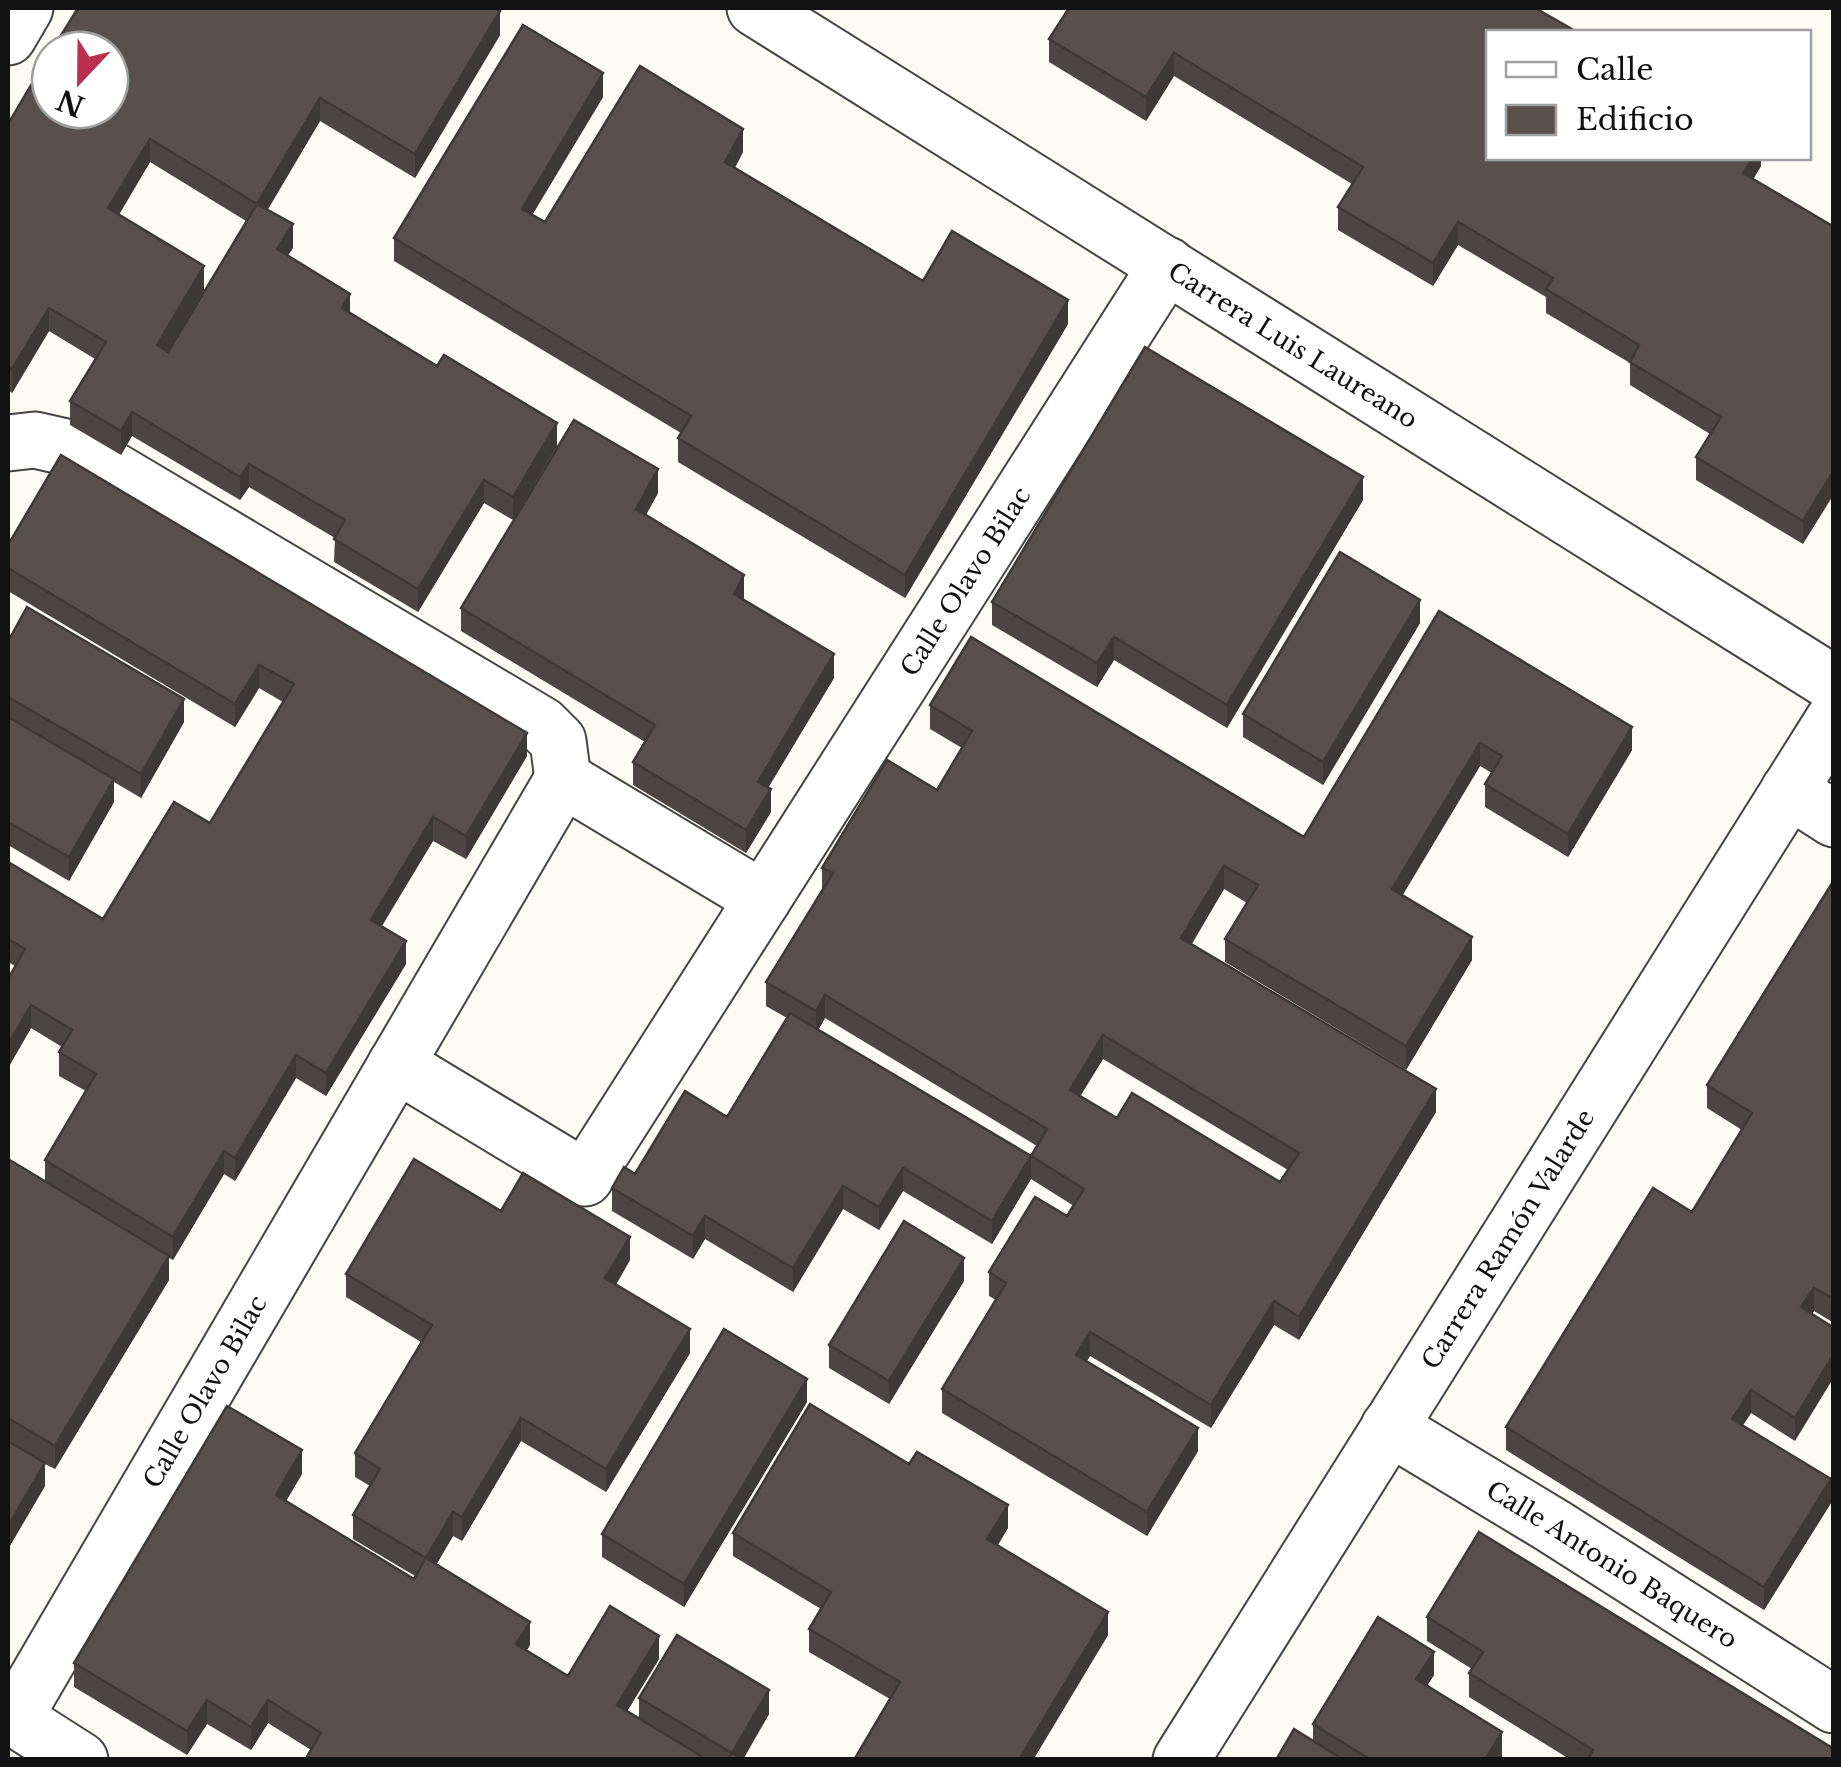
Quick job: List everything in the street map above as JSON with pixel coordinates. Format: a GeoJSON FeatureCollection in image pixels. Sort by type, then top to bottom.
{"type":"FeatureCollection","features":[{"type":"Feature","properties":{"kind":"street"},"geometry":{"type":"LineString","coordinates":[[8,37],[25,8]]}},
{"type":"Feature","properties":{"kind":"street","name":"Carrera Luis Laureano"},"geometry":{"type":"LineString","coordinates":[[755,8],[1834,684]]}},
{"type":"Feature","properties":{"kind":"street","name":"Calle Olavo Bilac"},"geometry":{"type":"LineString","coordinates":[[396,1064],[585,1178],[1167,265]]}},
{"type":"Feature","properties":{"kind":"street"},"geometry":{"type":"LineString","coordinates":[[8,443],[35,440],[80,450],[542,725],[558,741],[563,779],[762,899]]}},
{"type":"Feature","properties":{"kind":"street","name":"Carrera Ramón Valarde"},"geometry":{"type":"LineString","coordinates":[[1181,1760],[1834,719]]}},
{"type":"Feature","properties":{"kind":"street","name":"Calle Olavo Bilac"},"geometry":{"type":"LineString","coordinates":[[11,1716],[563,779]]}},
{"type":"Feature","properties":{"kind":"street"},"geometry":{"type":"LineString","coordinates":[[1788,790],[1834,819]]}},
{"type":"Feature","properties":{"kind":"street","name":"Calle Antonio Baquero"},"geometry":{"type":"LineString","coordinates":[[1389,1426],[1834,1705]]}},
{"type":"Feature","properties":{"kind":"street"},"geometry":{"type":"LineString","coordinates":[[11,1716],[80,1760]]}},
{"type":"Feature","properties":{"kind":"building"},"geometry":{"type":"Polygon","coordinates":[[[78,8],[500,11],[415,154],[320,98],[257,204],[293,224],[277,249],[350,294],[342,308],[437,366],[444,355],[557,423],[513,497],[484,480],[418,589],[334,539],[345,520],[249,464],[240,477],[132,412],[121,431],[70,401],[106,342],[49,308],[12,369],[8,367],[8,124],[30,87],[30,130],[130,130],[130,30],[64,30],[78,8]],[[150,139],[108,208],[204,266],[157,345],[168,352],[257,204],[150,139]]]}},
{"type":"Feature","properties":{"kind":"building"},"geometry":{"type":"Polygon","coordinates":[[[1069,8],[1535,8],[1574,30],[1486,30],[1486,160],[1752,160],[1743,173],[1834,227],[1834,470],[1803,521],[1696,457],[1721,417],[1630,362],[1639,345],[1546,289],[1553,278],[1458,222],[1433,263],[1338,207],[1363,167],[1174,53],[1146,97],[1049,39],[1069,8]]]}},
{"type":"Feature","properties":{"kind":"building"},"geometry":{"type":"Polygon","coordinates":[[[523,25],[603,73],[522,209],[545,222],[640,66],[743,129],[725,162],[923,281],[952,231],[1068,300],[905,575],[678,438],[691,416],[394,238],[523,25]]]}},
{"type":"Feature","properties":{"kind":"building"},"geometry":{"type":"Polygon","coordinates":[[[1145,347],[1363,477],[1227,705],[1114,637],[1097,663],[992,602],[1145,347]]]}},
{"type":"Feature","properties":{"kind":"building"},"geometry":{"type":"Polygon","coordinates":[[[574,420],[658,469],[636,509],[744,575],[734,594],[834,654],[758,782],[771,789],[746,830],[633,762],[655,725],[461,608],[574,420]]]}},
{"type":"Feature","properties":{"kind":"building"},"geometry":{"type":"Polygon","coordinates":[[[61,455],[527,733],[466,836],[433,817],[371,920],[406,941],[326,1073],[296,1055],[235,1158],[224,1151],[173,1237],[45,1160],[96,1074],[59,1052],[72,1030],[31,1005],[8,1045],[8,979],[25,949],[8,939],[8,862],[103,919],[174,802],[210,823],[294,684],[259,665],[235,704],[8,568],[8,545],[61,455]]]}},
{"type":"Feature","properties":{"kind":"building"},"geometry":{"type":"Polygon","coordinates":[[[1340,552],[1420,600],[1323,762],[1243,714],[1340,552]]]}},
{"type":"Feature","properties":{"kind":"building"},"geometry":{"type":"Polygon","coordinates":[[[27,607],[184,699],[141,774],[8,697],[8,637],[27,607]]]}},
{"type":"Feature","properties":{"kind":"building"},"geometry":{"type":"Polygon","coordinates":[[[1439,611],[1632,727],[1568,834],[1485,784],[1502,756],[1480,743],[1392,889],[1472,937],[1406,1046],[1225,939],[1258,885],[1224,866],[1181,938],[1436,1089],[1299,1317],[1274,1301],[1211,1405],[1090,1332],[1076,1355],[1198,1428],[1147,1512],[942,1389],[1006,1283],[989,1272],[1035,1197],[1067,1216],[1084,1189],[1031,1156],[1047,1129],[825,995],[816,1011],[766,982],[833,873],[822,868],[887,760],[937,790],[972,731],[930,705],[971,637],[1304,837],[1439,611]],[[1103,1035],[1070,1090],[1117,1118],[1132,1093],[1280,1182],[1299,1153],[1103,1035]]]}},
{"type":"Feature","properties":{"kind":"building"},"geometry":{"type":"Polygon","coordinates":[[[8,717],[114,779],[69,857],[8,822],[8,717]]]}},
{"type":"Feature","properties":{"kind":"building"},"geometry":{"type":"Polygon","coordinates":[[[1834,880],[1834,1299],[1814,1288],[1801,1307],[1834,1328],[1834,1354],[1795,1418],[1751,1390],[1732,1419],[1831,1479],[1764,1587],[1506,1427],[1653,1188],[1692,1212],[1752,1113],[1707,1085],[1834,880]]]}},
{"type":"Feature","properties":{"kind":"building"},"geometry":{"type":"Polygon","coordinates":[[[790,1013],[1031,1156],[992,1221],[903,1168],[879,1207],[843,1186],[793,1268],[705,1216],[693,1236],[612,1188],[624,1167],[635,1174],[685,1091],[727,1117],[790,1013]]]}},
{"type":"Feature","properties":{"kind":"building"},"geometry":{"type":"Polygon","coordinates":[[[8,1159],[169,1256],[55,1446],[8,1418],[8,1159]]]}},
{"type":"Feature","properties":{"kind":"building"},"geometry":{"type":"Polygon","coordinates":[[[414,1159],[501,1211],[523,1173],[630,1237],[605,1278],[690,1329],[606,1469],[521,1418],[462,1517],[453,1512],[426,1558],[353,1515],[380,1469],[355,1453],[432,1325],[346,1274],[414,1159]]]}},
{"type":"Feature","properties":{"kind":"building"},"geometry":{"type":"Polygon","coordinates":[[[904,1221],[964,1258],[889,1381],[829,1345],[904,1221]]]}},
{"type":"Feature","properties":{"kind":"building"},"geometry":{"type":"Polygon","coordinates":[[[724,1329],[807,1379],[684,1584],[602,1534],[724,1329]]]}},
{"type":"Feature","properties":{"kind":"building"},"geometry":{"type":"Polygon","coordinates":[[[810,1404],[909,1464],[917,1452],[1008,1505],[987,1539],[1108,1612],[1019,1760],[854,1760],[900,1682],[809,1629],[831,1592],[733,1533],[810,1404]]]}},
{"type":"Feature","properties":{"kind":"building"},"geometry":{"type":"Polygon","coordinates":[[[227,1406],[302,1450],[276,1495],[414,1579],[426,1558],[530,1622],[516,1644],[568,1676],[610,1606],[659,1636],[617,1705],[701,1756],[699,1760],[305,1760],[321,1733],[268,1700],[251,1727],[207,1700],[187,1731],[74,1663],[227,1406]]]}},
{"type":"Feature","properties":{"kind":"building"},"geometry":{"type":"Polygon","coordinates":[[[8,1441],[45,1463],[8,1526],[8,1441]]]}},
{"type":"Feature","properties":{"kind":"building"},"geometry":{"type":"Polygon","coordinates":[[[1479,1532],[1834,1749],[1834,1760],[1592,1760],[1589,1758],[1593,1750],[1469,1673],[1483,1652],[1427,1617],[1479,1532]]]}},
{"type":"Feature","properties":{"kind":"building"},"geometry":{"type":"Polygon","coordinates":[[[1378,1617],[1434,1652],[1416,1679],[1502,1732],[1485,1760],[1371,1760],[1313,1724],[1378,1617]]]}},
{"type":"Feature","properties":{"kind":"building"},"geometry":{"type":"Polygon","coordinates":[[[677,1635],[769,1690],[732,1753],[639,1698],[677,1635]]]}},
{"type":"Feature","properties":{"kind":"building"},"geometry":{"type":"Polygon","coordinates":[[[1294,1729],[1344,1760],[1276,1760],[1294,1729]]]}}]}
